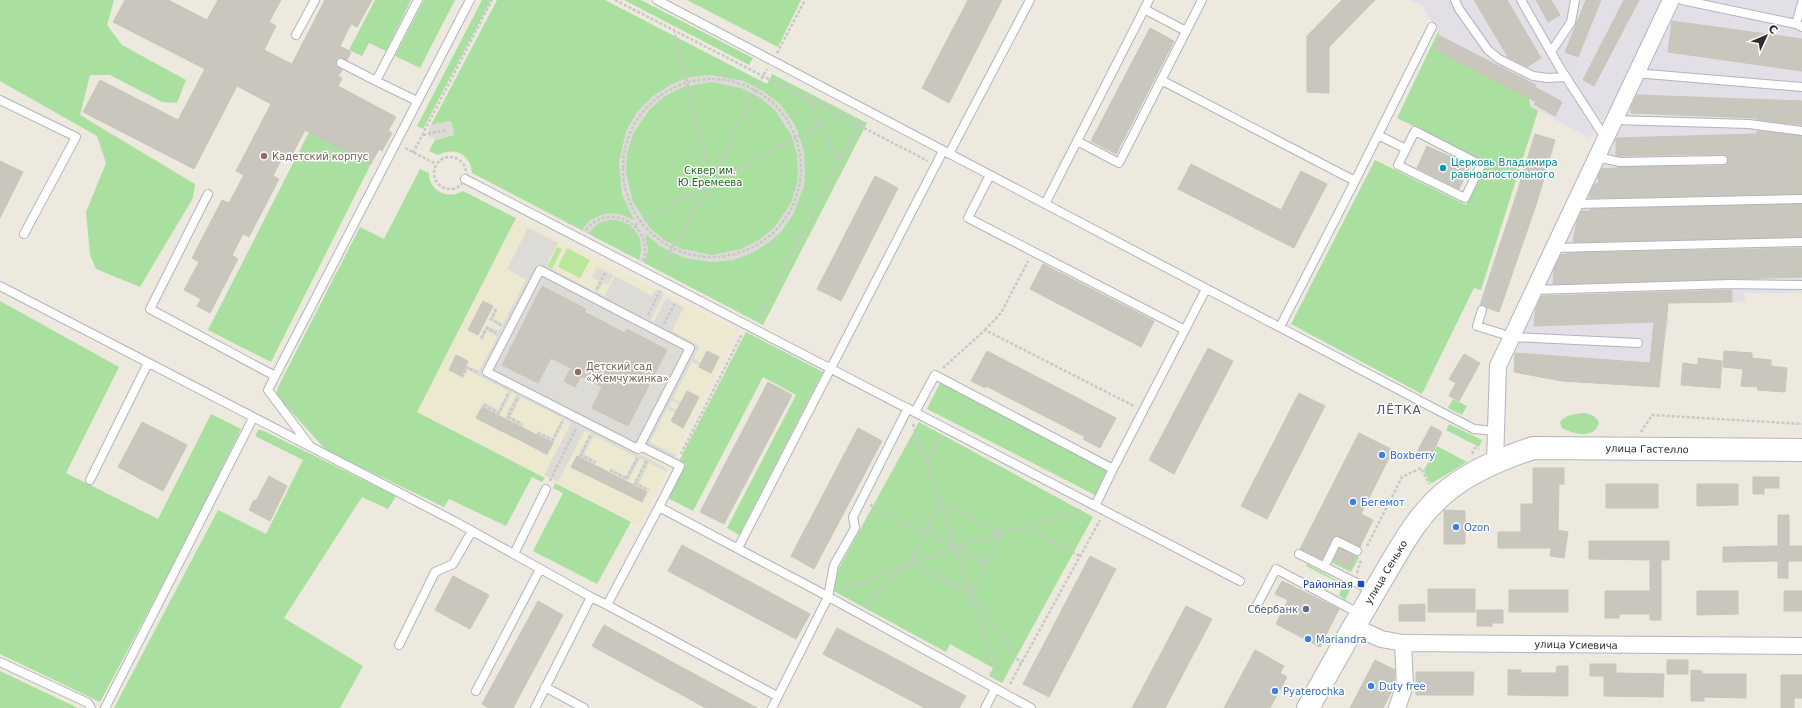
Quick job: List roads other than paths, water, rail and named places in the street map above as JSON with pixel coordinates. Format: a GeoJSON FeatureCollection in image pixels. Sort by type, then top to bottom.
{"type":"FeatureCollection","features":[{"type":"Feature","properties":{"kind":"street"},"geometry":{"type":"LineString","coordinates":[[1495,463],[1498,366],[1606,139],[1635,73],[1671,0]]}},
{"type":"Feature","properties":{"kind":"street","name":"улица Гастелло"},"geometry":{"type":"LineString","coordinates":[[1495,463],[1532,448],[1802,450]]}},
{"type":"Feature","properties":{"kind":"street","name":"улица Сенько"},"geometry":{"type":"LineString","coordinates":[[1308,708],[1401,544],[1428,509],[1449,489],[1495,463]]}},
{"type":"Feature","properties":{"kind":"street","name":"улица Усиевича"},"geometry":{"type":"LineString","coordinates":[[1357,620],[1381,639],[1403,643],[1802,646]]}},
{"type":"Feature","properties":{"kind":"street"},"geometry":{"type":"LineString","coordinates":[[1397,708],[1405,685],[1403,643]]}},
{"type":"Feature","properties":{"kind":"lane"},"geometry":{"type":"LineString","coordinates":[[296,35],[315,0]]}},
{"type":"Feature","properties":{"kind":"lane"},"geometry":{"type":"LineString","coordinates":[[376,81],[418,0]]}},
{"type":"Feature","properties":{"kind":"lane"},"geometry":{"type":"LineString","coordinates":[[312,448],[268,390],[470,0]]}},
{"type":"Feature","properties":{"kind":"lane"},"geometry":{"type":"LineString","coordinates":[[658,0],[1474,429],[1495,431]]}},
{"type":"Feature","properties":{"kind":"lane"},"geometry":{"type":"LineString","coordinates":[[738,548],[936,165],[946,152],[1030,0]]}},
{"type":"Feature","properties":{"kind":"lane"},"geometry":{"type":"LineString","coordinates":[[1045,204],[1149,0]]}},
{"type":"Feature","properties":{"kind":"lane"},"geometry":{"type":"LineString","coordinates":[[1077,142],[1119,163],[1202,0]]}},
{"type":"Feature","properties":{"kind":"lane"},"geometry":{"type":"LineString","coordinates":[[1455,0],[1459,9],[1488,50],[1499,59],[1533,76],[1548,78],[1566,77]]}},
{"type":"Feature","properties":{"kind":"lane"},"geometry":{"type":"LineString","coordinates":[[1521,0],[1566,77],[1606,139]]}},
{"type":"Feature","properties":{"kind":"lane"},"geometry":{"type":"LineString","coordinates":[[1551,52],[1571,22],[1575,0]]}},
{"type":"Feature","properties":{"kind":"lane"},"geometry":{"type":"LineString","coordinates":[[1682,0],[1799,25],[1802,3]]}},
{"type":"Feature","properties":{"kind":"lane"},"geometry":{"type":"LineString","coordinates":[[1144,9],[1186,31]]}},
{"type":"Feature","properties":{"kind":"lane"},"geometry":{"type":"LineString","coordinates":[[1280,326],[1432,27]]}},
{"type":"Feature","properties":{"kind":"lane"},"geometry":{"type":"LineString","coordinates":[[341,64],[417,101]]}},
{"type":"Feature","properties":{"kind":"lane"},"geometry":{"type":"LineString","coordinates":[[1635,73],[1802,87]]}},
{"type":"Feature","properties":{"kind":"lane"},"geometry":{"type":"LineString","coordinates":[[1161,80],[1355,181]]}},
{"type":"Feature","properties":{"kind":"lane"},"geometry":{"type":"LineString","coordinates":[[0,100],[76,136],[24,234]]}},
{"type":"Feature","properties":{"kind":"lane"},"geometry":{"type":"LineString","coordinates":[[1614,120],[1749,124],[1802,130]]}},
{"type":"Feature","properties":{"kind":"lane"},"geometry":{"type":"LineString","coordinates":[[1415,131],[1481,165],[1465,198],[1398,165],[1406,149],[1415,131]]}},
{"type":"Feature","properties":{"kind":"lane"},"geometry":{"type":"LineString","coordinates":[[1378,135],[1406,149]]}},
{"type":"Feature","properties":{"kind":"lane"},"geometry":{"type":"LineString","coordinates":[[1597,157],[1620,162],[1722,160]]}},
{"type":"Feature","properties":{"kind":"lane"},"geometry":{"type":"LineString","coordinates":[[990,175],[968,218],[1185,330]]}},
{"type":"Feature","properties":{"kind":"lane"},"geometry":{"type":"LineString","coordinates":[[465,179],[1240,581]]}},
{"type":"Feature","properties":{"kind":"lane"},"geometry":{"type":"LineString","coordinates":[[208,194],[150,309],[275,376]]}},
{"type":"Feature","properties":{"kind":"lane"},"geometry":{"type":"LineString","coordinates":[[1575,204],[1802,199]]}},
{"type":"Feature","properties":{"kind":"lane"},"geometry":{"type":"LineString","coordinates":[[1554,248],[1802,242]]}},
{"type":"Feature","properties":{"kind":"lane"},"geometry":{"type":"LineString","coordinates":[[607,605],[680,466],[640,446],[638,449],[487,372],[540,270],[644,322],[690,348],[640,446]]}},
{"type":"Feature","properties":{"kind":"lane"},"geometry":{"type":"LineString","coordinates":[[1534,290],[1730,284],[1802,285]]}},
{"type":"Feature","properties":{"kind":"lane"},"geometry":{"type":"LineString","coordinates":[[0,286],[472,531],[591,597],[777,696]]}},
{"type":"Feature","properties":{"kind":"lane"},"geometry":{"type":"LineString","coordinates":[[1095,506],[1206,289]]}},
{"type":"Feature","properties":{"kind":"lane"},"geometry":{"type":"LineString","coordinates":[[1482,310],[1477,326],[1512,337],[1638,343]]}},
{"type":"Feature","properties":{"kind":"lane"},"geometry":{"type":"LineString","coordinates":[[90,480],[148,363]]}},
{"type":"Feature","properties":{"kind":"lane"},"geometry":{"type":"LineString","coordinates":[[772,708],[828,597],[834,565],[855,528],[853,517],[861,500],[912,410],[935,375],[1113,469]]}},
{"type":"Feature","properties":{"kind":"lane"},"geometry":{"type":"LineString","coordinates":[[105,708],[253,418]]}},
{"type":"Feature","properties":{"kind":"lane"},"geometry":{"type":"LineString","coordinates":[[514,554],[546,488]]}},
{"type":"Feature","properties":{"kind":"lane"},"geometry":{"type":"LineString","coordinates":[[659,507],[738,548],[1031,708]]}},
{"type":"Feature","properties":{"kind":"lane"},"geometry":{"type":"LineString","coordinates":[[399,645],[435,572],[453,564],[472,531]]}},
{"type":"Feature","properties":{"kind":"lane"},"geometry":{"type":"LineString","coordinates":[[1324,567],[1337,541],[1357,551]]}},
{"type":"Feature","properties":{"kind":"lane"},"geometry":{"type":"LineString","coordinates":[[1299,554],[1374,592]]}},
{"type":"Feature","properties":{"kind":"lane"},"geometry":{"type":"LineString","coordinates":[[476,691],[540,569]]}},
{"type":"Feature","properties":{"kind":"lane"},"geometry":{"type":"LineString","coordinates":[[1255,609],[1276,569],[1357,620]]}},
{"type":"Feature","properties":{"kind":"lane"},"geometry":{"type":"LineString","coordinates":[[534,708],[591,597]]}},
{"type":"Feature","properties":{"kind":"lane"},"geometry":{"type":"LineString","coordinates":[[0,662],[88,703],[91,708]]}},
{"type":"Feature","properties":{"kind":"lane"},"geometry":{"type":"LineString","coordinates":[[545,687],[584,708]]}},
{"type":"Feature","properties":{"kind":"lane"},"geometry":{"type":"LineString","coordinates":[[985,708],[995,689]]}},
{"type":"Feature","properties":{"kind":"place","name":"Кадетский корпус"},"geometry":{"type":"Point","coordinates":[264,156]}},
{"type":"Feature","properties":{"kind":"place","name":"Церковь Владимира равноапостольного"},"geometry":{"type":"Point","coordinates":[1443,168]}},
{"type":"Feature","properties":{"kind":"place","name":"Детский сад «Жемчужинка»"},"geometry":{"type":"Point","coordinates":[578,372]}},
{"type":"Feature","properties":{"kind":"place","name":"Boxberry"},"geometry":{"type":"Point","coordinates":[1382,455]}},
{"type":"Feature","properties":{"kind":"place","name":"Бегемот"},"geometry":{"type":"Point","coordinates":[1353,502]}},
{"type":"Feature","properties":{"kind":"place","name":"Ozon"},"geometry":{"type":"Point","coordinates":[1456,527]}},
{"type":"Feature","properties":{"kind":"place","name":"Районная"},"geometry":{"type":"Point","coordinates":[1361,584]}},
{"type":"Feature","properties":{"kind":"place","name":"Сбербанк"},"geometry":{"type":"Point","coordinates":[1306,609]}},
{"type":"Feature","properties":{"kind":"place","name":"Mariandra"},"geometry":{"type":"Point","coordinates":[1308,639]}},
{"type":"Feature","properties":{"kind":"place","name":"Duty free"},"geometry":{"type":"Point","coordinates":[1371,686]}},
{"type":"Feature","properties":{"kind":"place","name":"Pyaterochka"},"geometry":{"type":"Point","coordinates":[1275,691]}},
{"type":"Feature","properties":{"kind":"district","name":"ЛЁТКА"},"geometry":{"type":"Point","coordinates":[1399,410]}},
{"type":"Feature","properties":{"kind":"park label","name":"Сквер им. Ю.Еремеева"},"geometry":{"type":"Point","coordinates":[710,176]}}]}
